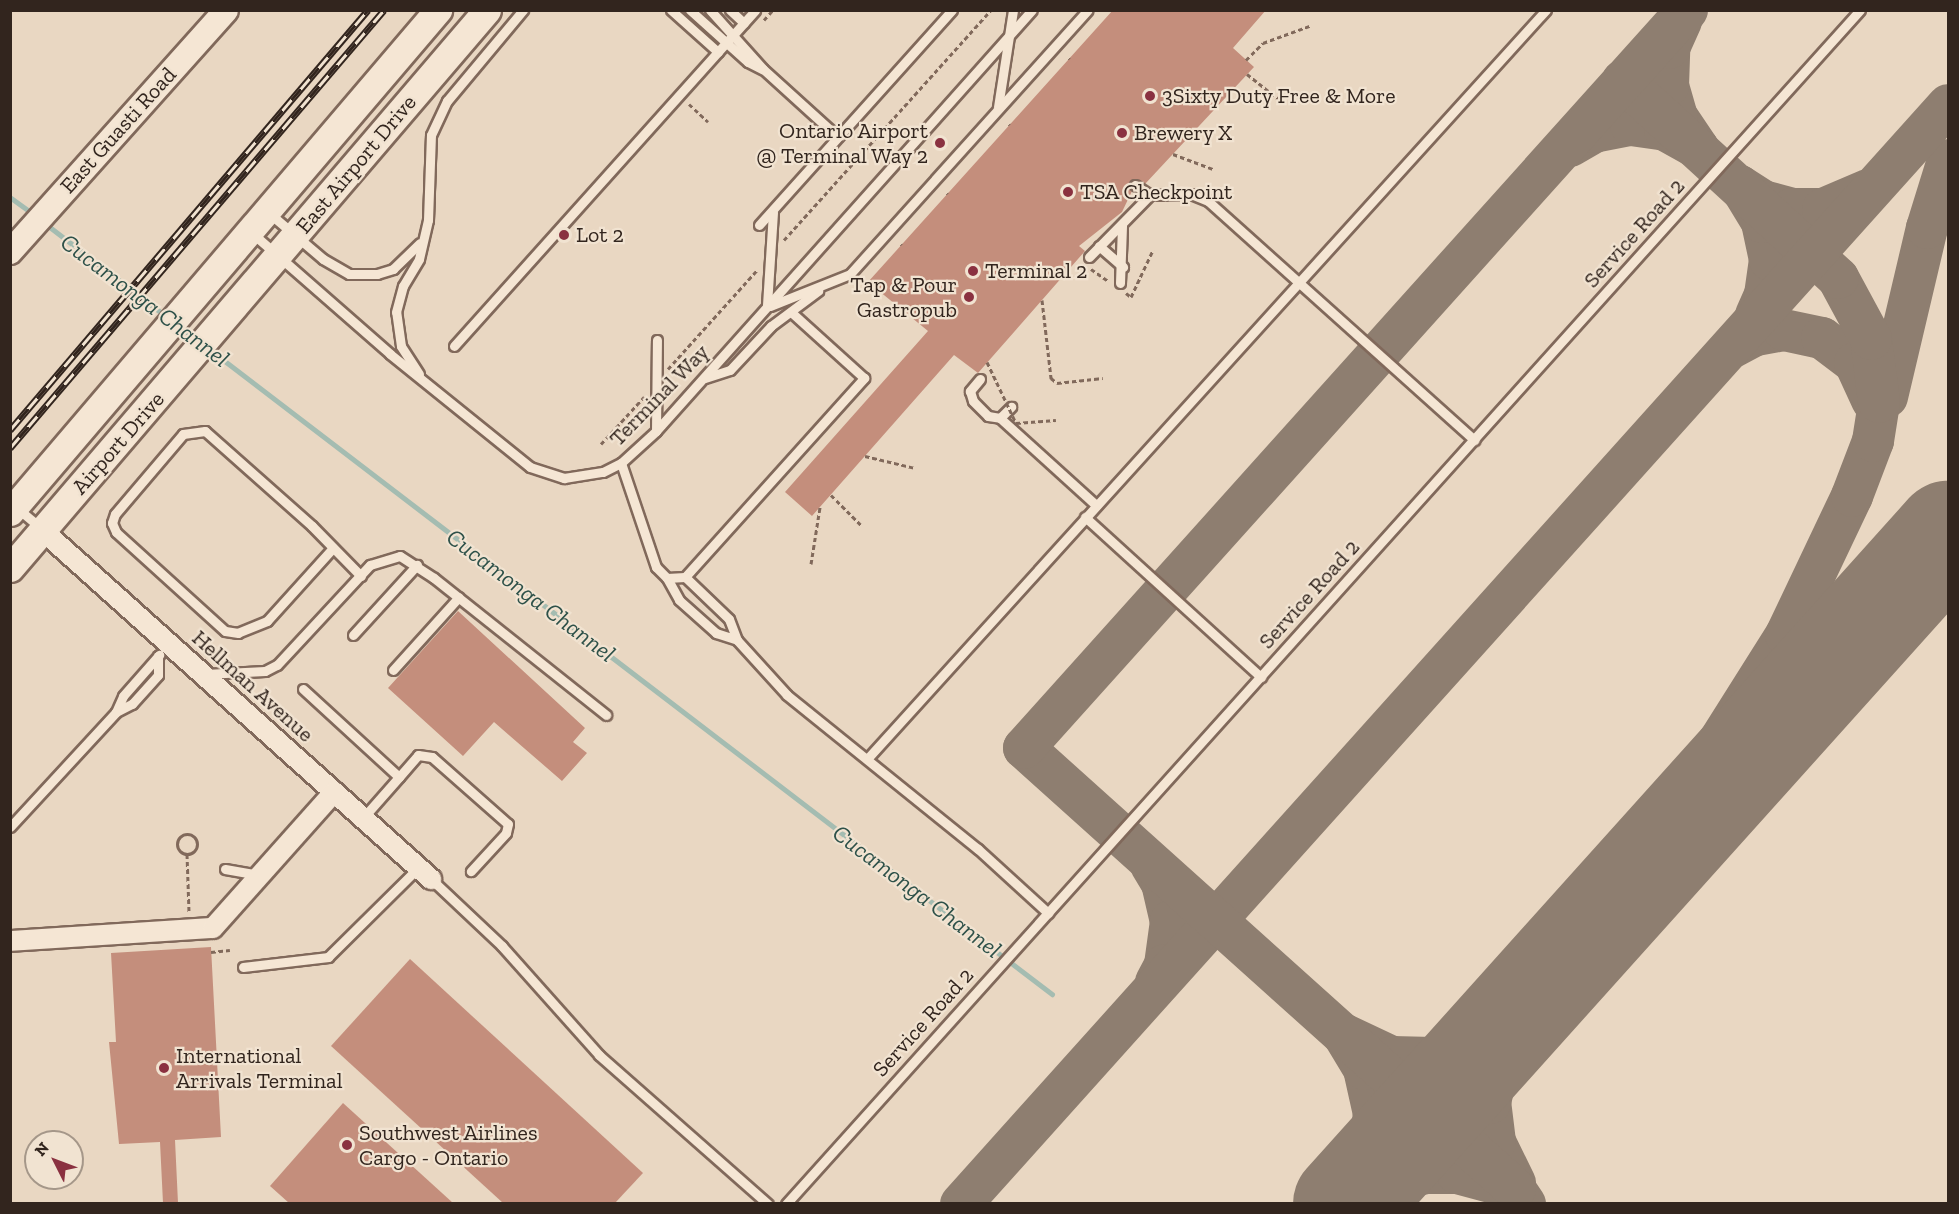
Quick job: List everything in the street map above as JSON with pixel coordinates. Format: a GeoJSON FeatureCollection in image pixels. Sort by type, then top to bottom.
{"type":"FeatureCollection","features":[{"type":"Feature","properties":{"kind":"main road","name":"East Airport Drive"},"geometry":{"type":"LineString","coordinates":[[197,295],[438,10]]}},
{"type":"Feature","properties":{"kind":"main road","name":"East Airport Drive"},"geometry":{"type":"LineString","coordinates":[[226,318],[487,10]]}},
{"type":"Feature","properties":{"kind":"main road","name":"Airport Drive"},"geometry":{"type":"LineString","coordinates":[[13,509],[197,295]]}},
{"type":"Feature","properties":{"kind":"main road","name":"Airport Drive"},"geometry":{"type":"LineString","coordinates":[[10,568],[226,318]]}},
{"type":"Feature","properties":{"kind":"street","name":"East Guasti Road"},"geometry":{"type":"LineString","coordinates":[[13,249],[61,192],[226,10]]}},
{"type":"Feature","properties":{"kind":"street","name":"Hellman Avenue"},"geometry":{"type":"LineString","coordinates":[[42,530],[164,650],[202,674],[424,873]]}},
{"type":"Feature","properties":{"kind":"street"},"geometry":{"type":"LineString","coordinates":[[10,941],[190,932],[213,928],[334,792]]}},
{"type":"Feature","properties":{"kind":"lane"},"geometry":{"type":"LineString","coordinates":[[422,378],[401,346],[395,324],[399,298],[419,259],[424,235],[430,201],[429,149],[436,120],[523,10]]}},
{"type":"Feature","properties":{"kind":"lane"},"geometry":{"type":"LineString","coordinates":[[671,10],[718,52]]}},
{"type":"Feature","properties":{"kind":"lane"},"geometry":{"type":"LineString","coordinates":[[690,10],[726,43],[763,69],[838,137]]}},
{"type":"Feature","properties":{"kind":"lane"},"geometry":{"type":"LineString","coordinates":[[710,10],[735,33],[763,69]]}},
{"type":"Feature","properties":{"kind":"lane"},"geometry":{"type":"LineString","coordinates":[[730,10],[744,23]]}},
{"type":"Feature","properties":{"kind":"lane"},"geometry":{"type":"LineString","coordinates":[[759,225],[952,10]]}},
{"type":"Feature","properties":{"kind":"lane"},"geometry":{"type":"LineString","coordinates":[[996,112],[1011,34],[1013,10]]}},
{"type":"Feature","properties":{"kind":"lane","name":"Terminal Way"},"geometry":{"type":"LineString","coordinates":[[250,232],[493,440],[546,474],[580,478],[621,463],[656,431],[1032,10]]}},
{"type":"Feature","properties":{"kind":"lane"},"geometry":{"type":"LineString","coordinates":[[775,207],[769,223],[767,307],[839,281],[862,262],[1088,10]]}},
{"type":"Feature","properties":{"kind":"lane"},"geometry":{"type":"LineString","coordinates":[[867,759],[1546,10]]}},
{"type":"Feature","properties":{"kind":"lane","name":"Service Road 2"},"geometry":{"type":"LineString","coordinates":[[786,1203],[1860,10]]}},
{"type":"Feature","properties":{"kind":"lane"},"geometry":{"type":"LineString","coordinates":[[454,346],[753,11]]}},
{"type":"Feature","properties":{"kind":"lane"},"geometry":{"type":"LineString","coordinates":[[1135,185],[1150,195],[1200,196],[1474,440]]}},
{"type":"Feature","properties":{"kind":"lane"},"geometry":{"type":"LineString","coordinates":[[1089,256],[1150,195]]}},
{"type":"Feature","properties":{"kind":"lane"},"geometry":{"type":"LineString","coordinates":[[268,212],[335,268],[363,275],[393,269],[417,250],[424,235]]}},
{"type":"Feature","properties":{"kind":"lane"},"geometry":{"type":"LineString","coordinates":[[1120,283],[1123,267],[1122,225]]}},
{"type":"Feature","properties":{"kind":"lane"},"geometry":{"type":"LineString","coordinates":[[1099,246],[1123,267]]}},
{"type":"Feature","properties":{"kind":"lane"},"geometry":{"type":"LineString","coordinates":[[702,379],[729,370],[790,312],[822,287]]}},
{"type":"Feature","properties":{"kind":"lane"},"geometry":{"type":"LineString","coordinates":[[667,578],[685,577],[864,378],[790,312]]}},
{"type":"Feature","properties":{"kind":"lane"},"geometry":{"type":"LineString","coordinates":[[656,431],[654,384],[657,340]]}},
{"type":"Feature","properties":{"kind":"lane"},"geometry":{"type":"LineString","coordinates":[[980,379],[970,391],[973,401],[988,416],[1000,418],[1096,505]]}},
{"type":"Feature","properties":{"kind":"lane"},"geometry":{"type":"LineString","coordinates":[[1000,418],[1011,407]]}},
{"type":"Feature","properties":{"kind":"lane"},"geometry":{"type":"LineString","coordinates":[[332,549],[267,621],[238,633],[225,631],[116,532],[112,523],[115,514],[183,434],[205,431],[332,549],[361,576]]}},
{"type":"Feature","properties":{"kind":"lane"},"geometry":{"type":"LineString","coordinates":[[621,463],[656,567],[667,578],[679,600],[716,633],[737,640]]}},
{"type":"Feature","properties":{"kind":"lane"},"geometry":{"type":"LineString","coordinates":[[13,509],[42,530]]}},
{"type":"Feature","properties":{"kind":"lane"},"geometry":{"type":"LineString","coordinates":[[1085,517],[1261,677]]}},
{"type":"Feature","properties":{"kind":"lane"},"geometry":{"type":"LineString","coordinates":[[202,674],[265,671],[277,665],[380,559],[400,556],[417,565],[459,597],[606,715]]}},
{"type":"Feature","properties":{"kind":"lane"},"geometry":{"type":"LineString","coordinates":[[353,635],[417,565]]}},
{"type":"Feature","properties":{"kind":"lane"},"geometry":{"type":"LineString","coordinates":[[685,577],[729,619],[737,640],[787,695],[978,849],[1048,913]]}},
{"type":"Feature","properties":{"kind":"lane"},"geometry":{"type":"LineString","coordinates":[[393,670],[459,597]]}},
{"type":"Feature","properties":{"kind":"lane"},"geometry":{"type":"LineString","coordinates":[[11,825],[116,712],[123,696],[164,650]]}},
{"type":"Feature","properties":{"kind":"lane"},"geometry":{"type":"LineString","coordinates":[[303,689],[399,777]]}},
{"type":"Feature","properties":{"kind":"lane"},"geometry":{"type":"LineString","coordinates":[[363,818],[418,755],[432,757],[508,824],[471,871]]}},
{"type":"Feature","properties":{"kind":"lane"},"geometry":{"type":"LineString","coordinates":[[225,869],[260,875]]}},
{"type":"Feature","properties":{"kind":"lane"},"geometry":{"type":"LineString","coordinates":[[243,967],[328,957],[424,873],[502,946],[599,1055],[768,1203]]}},
{"type":"Feature","properties":{"kind":"path"},"geometry":{"type":"LineString","coordinates":[[601,444],[991,10]]}},
{"type":"Feature","properties":{"kind":"path"},"geometry":{"type":"LineString","coordinates":[[1246,60],[1263,43],[1312,25]]}},
{"type":"Feature","properties":{"kind":"path"},"geometry":{"type":"LineString","coordinates":[[1246,74],[1281,101]]}},
{"type":"Feature","properties":{"kind":"path"},"geometry":{"type":"LineString","coordinates":[[689,104],[708,122]]}},
{"type":"Feature","properties":{"kind":"path"},"geometry":{"type":"LineString","coordinates":[[1173,154],[1213,169]]}},
{"type":"Feature","properties":{"kind":"path"},"geometry":{"type":"LineString","coordinates":[[1042,300],[1051,378],[1057,383],[1103,378]]}},
{"type":"Feature","properties":{"kind":"path"},"geometry":{"type":"LineString","coordinates":[[987,362],[1016,423],[1056,420]]}},
{"type":"Feature","properties":{"kind":"path"},"geometry":{"type":"LineString","coordinates":[[865,456],[915,468]]}},
{"type":"Feature","properties":{"kind":"path"},"geometry":{"type":"LineString","coordinates":[[831,495],[862,526]]}},
{"type":"Feature","properties":{"kind":"path"},"geometry":{"type":"LineString","coordinates":[[811,564],[820,507]]}},
{"type":"Feature","properties":{"kind":"path"},"geometry":{"type":"LineString","coordinates":[[187,854],[197,844],[189,834],[177,843],[187,854],[190,932]]}},
{"type":"Feature","properties":{"kind":"path"},"geometry":{"type":"LineString","coordinates":[[211,952],[230,950]]}},
{"type":"Feature","properties":{"kind":"building","name":"Terminal 2"},"geometry":{"type":"Polygon","coordinates":[[[1113,10],[1266,10],[1233,48],[1254,67],[1145,184],[1130,181],[1132,191],[1122,212],[1079,246],[1085,251],[978,373],[954,355],[812,516],[785,492],[928,331],[868,282],[1113,10]]]}},
{"type":"Feature","properties":{"kind":"building"},"geometry":{"type":"Polygon","coordinates":[[[458,611],[585,728],[573,742],[587,753],[562,781],[494,722],[463,756],[388,688],[458,611]]]}},
{"type":"Feature","properties":{"kind":"building","name":"International Arrivals Terminal"},"geometry":{"type":"Polygon","coordinates":[[[211,947],[221,1137],[175,1140],[178,1203],[163,1203],[160,1142],[119,1144],[109,1042],[116,1042],[111,953],[211,947]]]}},
{"type":"Feature","properties":{"kind":"building"},"geometry":{"type":"Polygon","coordinates":[[[410,959],[643,1173],[615,1203],[503,1203],[331,1046],[410,959]]]}},
{"type":"Feature","properties":{"kind":"building","name":"Southwest Airlines Cargo - Ontario"},"geometry":{"type":"Polygon","coordinates":[[[343,1103],[453,1203],[289,1203],[270,1186],[343,1103]]]}},
{"type":"Feature","properties":{"kind":"waterway","name":"Cucamonga Channel"},"geometry":{"type":"LineString","coordinates":[[10,197],[35,215]]}},
{"type":"Feature","properties":{"kind":"waterway","name":"Cucamonga Channel"},"geometry":{"type":"LineString","coordinates":[[46,224],[166,316]]}},
{"type":"Feature","properties":{"kind":"waterway","name":"Cucamonga Channel"},"geometry":{"type":"LineString","coordinates":[[179,326],[194,337]]}},
{"type":"Feature","properties":{"kind":"waterway","name":"Cucamonga Channel"},"geometry":{"type":"LineString","coordinates":[[208,348],[1052,994]]}},
{"type":"Feature","properties":{"kind":"taxiway"},"geometry":{"type":"LineString","coordinates":[[1525,1204],[1515,1189],[1024,748],[1687,10]]}},
{"type":"Feature","properties":{"kind":"taxiway"},"geometry":{"type":"LineString","coordinates":[[1570,146],[1594,132],[1631,125],[1665,130],[1698,148],[1677,117],[1668,86],[1669,48],[1681,21]]}},
{"type":"Feature","properties":{"kind":"taxiway"},"geometry":{"type":"LineString","coordinates":[[1515,1183],[1495,1142],[1490,1103],[1504,1040],[1522,1008],[1699,773],[1786,635],[1852,496],[1873,441],[1879,402],[1871,339],[1838,278],[1623,81]]}},
{"type":"Feature","properties":{"kind":"taxiway"},"geometry":{"type":"LineString","coordinates":[[961,1204],[1948,105]]}},
{"type":"Feature","properties":{"kind":"taxiway"},"geometry":{"type":"LineString","coordinates":[[1887,397],[1927,228],[1948,160]]}},
{"type":"Feature","properties":{"kind":"taxiway"},"geometry":{"type":"LineString","coordinates":[[1756,315],[1765,295],[1770,260],[1762,222],[1740,186],[1763,201],[1792,209],[1823,209],[1868,190]]}},
{"type":"Feature","properties":{"kind":"taxiway"},"geometry":{"type":"LineString","coordinates":[[1733,347],[1756,335],[1784,330],[1822,338],[1855,363],[1872,400]]}},
{"type":"Feature","properties":{"kind":"taxiway"},"geometry":{"type":"LineString","coordinates":[[1151,865],[1162,883],[1171,921],[1165,965],[1156,982]]}},
{"type":"Feature","properties":{"kind":"taxiway"},"geometry":{"type":"LineString","coordinates":[[1343,1204],[1367,1162],[1374,1114],[1364,1069],[1343,1034],[1392,1057],[1433,1058],[1475,1044],[1516,1013]]}},
{"type":"Feature","properties":{"kind":"taxiway"},"geometry":{"type":"LineString","coordinates":[[1352,1204],[1392,1181],[1426,1173],[1457,1173],[1509,1187]]}},
{"type":"Feature","properties":{"kind":"runway"},"geometry":{"type":"LineString","coordinates":[[1346,1204],[1948,534]]}},
{"type":"Feature","properties":{"kind":"railway"},"geometry":{"type":"LineString","coordinates":[[10,430],[368,10]]}},
{"type":"Feature","properties":{"kind":"railway"},"geometry":{"type":"LineString","coordinates":[[10,448],[384,10]]}},
{"type":"Feature","properties":{"kind":"place","name":"3Sixty Duty Free & More"},"geometry":{"type":"Point","coordinates":[1150,96]}},
{"type":"Feature","properties":{"kind":"place","name":"Brewery X"},"geometry":{"type":"Point","coordinates":[1122,133]}},
{"type":"Feature","properties":{"kind":"place","name":"Ontario Airport @ Terminal Way 2"},"geometry":{"type":"Point","coordinates":[940,143]}},
{"type":"Feature","properties":{"kind":"place","name":"TSA Checkpoint"},"geometry":{"type":"Point","coordinates":[1068,192]}},
{"type":"Feature","properties":{"kind":"place","name":"Lot 2"},"geometry":{"type":"Point","coordinates":[564,235]}},
{"type":"Feature","properties":{"kind":"place","name":"Terminal 2"},"geometry":{"type":"Point","coordinates":[973,271]}},
{"type":"Feature","properties":{"kind":"place","name":"Tap & Pour Gastropub"},"geometry":{"type":"Point","coordinates":[969,297]}},
{"type":"Feature","properties":{"kind":"place","name":"International Arrivals Terminal"},"geometry":{"type":"Point","coordinates":[164,1068]}},
{"type":"Feature","properties":{"kind":"place","name":"Southwest Airlines Cargo - Ontario"},"geometry":{"type":"Point","coordinates":[347,1145]}}]}
